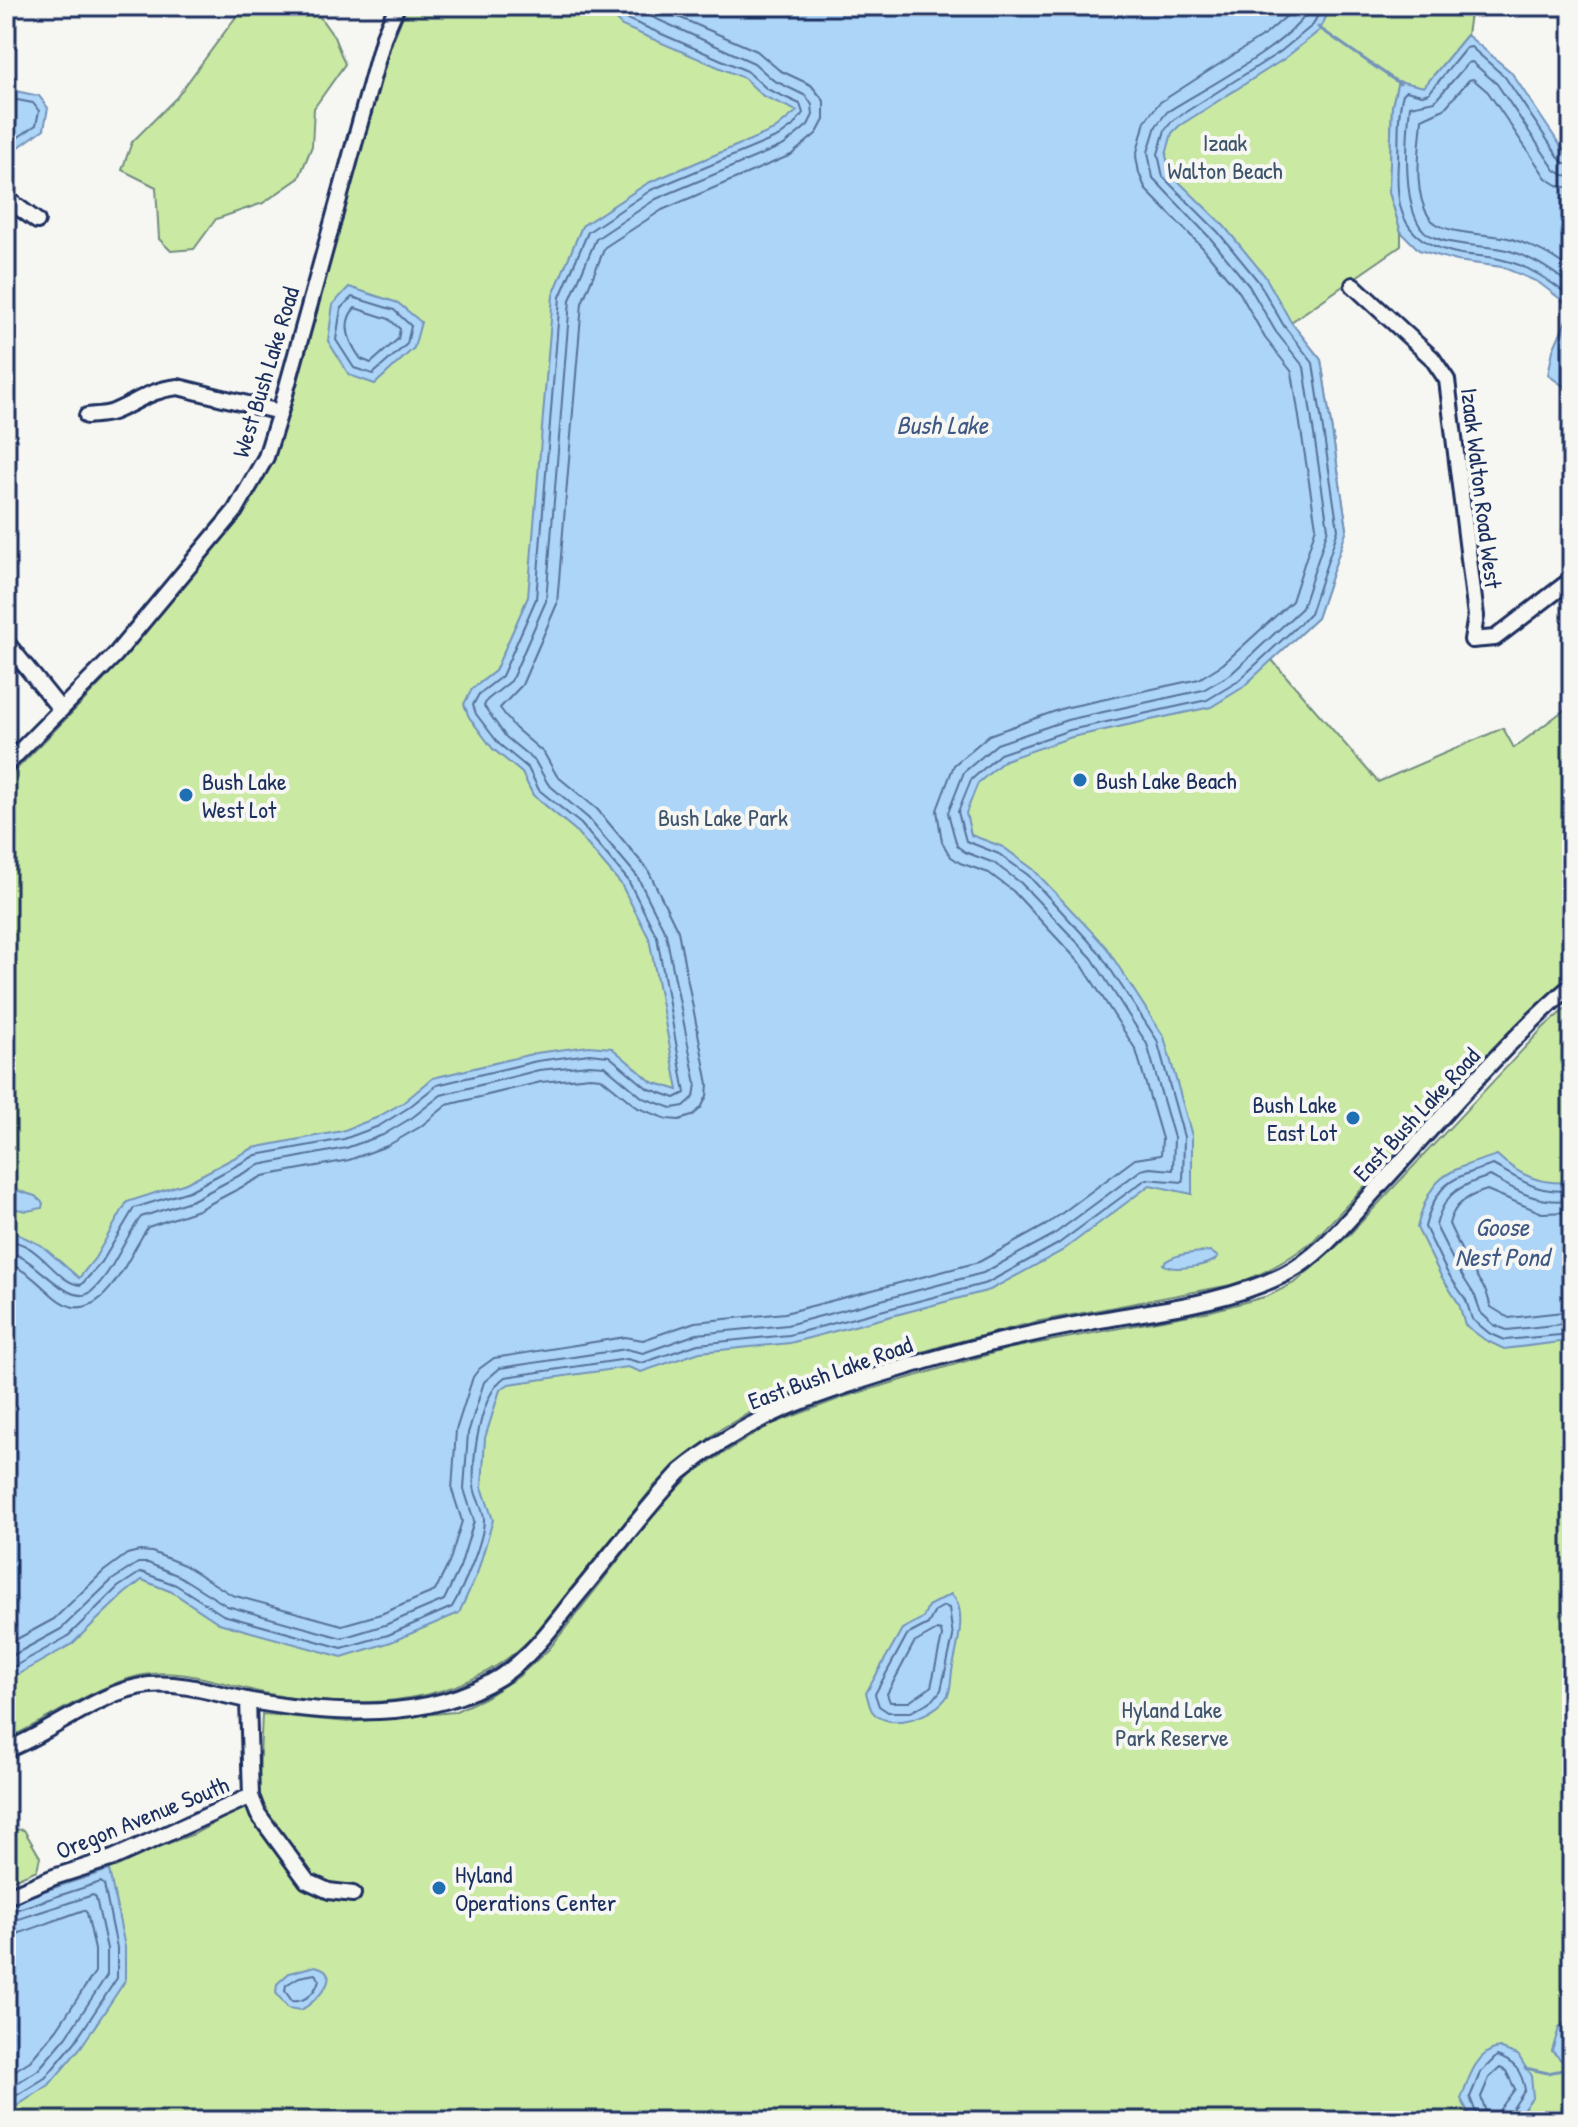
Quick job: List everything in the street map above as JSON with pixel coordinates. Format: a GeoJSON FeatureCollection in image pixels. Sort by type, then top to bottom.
{"type":"FeatureCollection","features":[{"type":"Feature","properties":{"kind":"street","name":"West Bush Lake Road"},"geometry":{"type":"LineString","coordinates":[[6,765],[115,655],[235,511],[266,457],[384,36],[397,6]]}},
{"type":"Feature","properties":{"kind":"street"},"geometry":{"type":"LineString","coordinates":[[6,205],[14,204],[37,221]]}},
{"type":"Feature","properties":{"kind":"street","name":"Izaak Walton Road West"},"geometry":{"type":"LineString","coordinates":[[1353,285],[1432,358],[1447,380],[1476,616],[1472,640],[1495,638],[1572,579]]}},
{"type":"Feature","properties":{"kind":"street"},"geometry":{"type":"LineString","coordinates":[[87,416],[111,413],[144,395],[178,387],[280,412]]}},
{"type":"Feature","properties":{"kind":"street"},"geometry":{"type":"LineString","coordinates":[[6,642],[61,710]]}},
{"type":"Feature","properties":{"kind":"street","name":"East Bush Lake Road"},"geometry":{"type":"LineString","coordinates":[[6,1750],[102,1701],[145,1685],[180,1684],[300,1708],[376,1710],[426,1706],[478,1689],[524,1659],[680,1472],[709,1449],[765,1416],[849,1384],[953,1352],[1027,1334],[1216,1298],[1252,1289],[1286,1274],[1329,1240],[1507,1048],[1572,985]]}},
{"type":"Feature","properties":{"kind":"street"},"geometry":{"type":"LineString","coordinates":[[248,1700],[251,1796],[258,1814],[307,1881],[329,1891],[353,1894]]}},
{"type":"Feature","properties":{"kind":"street","name":"Oregon Avenue South"},"geometry":{"type":"LineString","coordinates":[[6,1897],[113,1858],[251,1796]]}},
{"type":"Feature","properties":{"kind":"green space"},"geometry":{"type":"Polygon","coordinates":[[[244,6],[312,6],[334,37],[345,64],[314,108],[312,146],[299,178],[263,203],[216,219],[194,249],[171,251],[159,239],[156,187],[122,170],[132,142],[176,98],[244,6]]]}},
{"type":"Feature","properties":{"kind":"green space","name":"Bush Lake Park"},"geometry":{"type":"Polygon","coordinates":[[[407,6],[1471,6],[1467,35],[1424,87],[1398,82],[1392,106],[1389,192],[1401,232],[1401,246],[1291,322],[1321,360],[1347,529],[1317,618],[1272,660],[1378,782],[1503,728],[1514,748],[1572,704],[1572,974],[1525,1016],[1314,1240],[1284,1261],[1231,1285],[1035,1322],[942,1346],[797,1391],[753,1411],[719,1430],[655,1485],[533,1636],[506,1660],[475,1678],[408,1698],[335,1702],[264,1693],[193,1676],[150,1674],[133,1677],[96,1692],[6,1739],[6,780],[103,681],[238,516],[262,478],[290,411],[382,68],[407,6]]]}},
{"type":"Feature","properties":{"kind":"green space","name":"Hyland Lake Park Reserve"},"geometry":{"type":"Polygon","coordinates":[[[1572,1003],[1572,2121],[6,2121],[6,1902],[194,1834],[258,1799],[262,1714],[348,1722],[454,1712],[518,1677],[549,1649],[663,1503],[694,1472],[767,1426],[844,1397],[1007,1349],[1211,1311],[1268,1296],[1296,1282],[1348,1236],[1544,1027],[1572,1003]]]}},
{"type":"Feature","properties":{"kind":"green space"},"geometry":{"type":"Polygon","coordinates":[[[10,1829],[24,1830],[40,1857],[37,1870],[6,1883],[6,1834],[10,1829]]]}},
{"type":"Feature","properties":{"kind":"water","name":"Bush Lake"},"geometry":{"type":"Polygon","coordinates":[[[601,6],[1331,6],[1320,30],[1284,59],[1179,126],[1172,133],[1166,155],[1170,173],[1224,226],[1265,276],[1291,322],[1321,360],[1347,529],[1317,618],[1242,688],[1211,707],[1072,737],[1005,760],[978,783],[966,813],[971,835],[1003,847],[1033,869],[1106,947],[1164,1037],[1192,1136],[1192,1194],[1150,1185],[1062,1251],[990,1290],[790,1343],[700,1352],[641,1372],[628,1367],[509,1384],[500,1390],[485,1438],[482,1487],[493,1520],[477,1574],[459,1613],[391,1642],[342,1657],[219,1623],[172,1592],[142,1580],[72,1644],[6,1681],[6,1234],[13,1232],[41,1245],[79,1278],[95,1258],[127,1202],[186,1183],[253,1148],[342,1131],[376,1118],[404,1102],[433,1078],[536,1053],[589,1046],[612,1048],[652,1082],[678,1090],[649,938],[621,884],[575,830],[533,795],[522,773],[493,749],[469,717],[464,704],[472,689],[495,671],[528,597],[553,295],[582,226],[648,183],[774,130],[797,111],[763,96],[744,78],[622,26],[601,6]]]}},
{"type":"Feature","properties":{"kind":"water"},"geometry":{"type":"Polygon","coordinates":[[[1467,35],[1511,72],[1572,163],[1572,392],[1548,375],[1553,350],[1568,316],[1567,304],[1538,282],[1502,267],[1457,261],[1419,250],[1401,232],[1389,192],[1392,106],[1398,81],[1424,87],[1467,35]]]}},
{"type":"Feature","properties":{"kind":"water"},"geometry":{"type":"Polygon","coordinates":[[[11,90],[39,96],[48,108],[44,129],[19,147],[6,145],[6,110],[11,90]]]}},
{"type":"Feature","properties":{"kind":"water"},"geometry":{"type":"Polygon","coordinates":[[[349,287],[398,303],[421,322],[414,348],[375,384],[349,375],[328,341],[333,304],[349,287]]]}},
{"type":"Feature","properties":{"kind":"water","name":"Goose Nest Pond"},"geometry":{"type":"Polygon","coordinates":[[[1497,1155],[1532,1178],[1572,1182],[1572,1343],[1504,1349],[1485,1340],[1465,1325],[1459,1304],[1417,1228],[1428,1196],[1443,1177],[1497,1155]]]}},
{"type":"Feature","properties":{"kind":"water"},"geometry":{"type":"Polygon","coordinates":[[[6,1187],[35,1196],[43,1203],[42,1208],[27,1211],[6,1207],[6,1187]]]}},
{"type":"Feature","properties":{"kind":"water"},"geometry":{"type":"Polygon","coordinates":[[[1210,1251],[1218,1257],[1200,1265],[1175,1268],[1163,1264],[1178,1256],[1210,1251]]]}},
{"type":"Feature","properties":{"kind":"water"},"geometry":{"type":"Polygon","coordinates":[[[951,1594],[956,1601],[960,1620],[948,1695],[933,1709],[912,1719],[889,1721],[879,1717],[872,1711],[866,1693],[902,1629],[923,1618],[928,1606],[951,1594]]]}},
{"type":"Feature","properties":{"kind":"water"},"geometry":{"type":"Polygon","coordinates":[[[109,1870],[125,1947],[125,1981],[81,2047],[49,2085],[6,2113],[6,1907],[29,1896],[109,1870]]]}},
{"type":"Feature","properties":{"kind":"water"},"geometry":{"type":"Polygon","coordinates":[[[315,1966],[328,1975],[325,1988],[301,2010],[288,2008],[276,1993],[277,1984],[289,1973],[315,1966]]]}},
{"type":"Feature","properties":{"kind":"water"},"geometry":{"type":"Polygon","coordinates":[[[1572,2017],[1572,2071],[1552,2051],[1559,2028],[1572,2017]]]}},
{"type":"Feature","properties":{"kind":"water"},"geometry":{"type":"Polygon","coordinates":[[[1499,2048],[1518,2055],[1531,2076],[1533,2097],[1514,2121],[1473,2121],[1461,2099],[1479,2060],[1491,2050],[1499,2048]]]}},
{"type":"Feature","properties":{"kind":"waterway"},"geometry":{"type":"LineString","coordinates":[[1318,27],[1400,84]]}},
{"type":"Feature","properties":{"kind":"waterway"},"geometry":{"type":"LineString","coordinates":[[1525,2068],[1548,2073],[1572,2068]]}},
{"type":"Feature","properties":{"kind":"place","name":"Bush Lake Beach"},"geometry":{"type":"Point","coordinates":[1080,780]}},
{"type":"Feature","properties":{"kind":"place","name":"Bush Lake West Lot"},"geometry":{"type":"Point","coordinates":[186,795]}},
{"type":"Feature","properties":{"kind":"place","name":"Bush Lake East Lot"},"geometry":{"type":"Point","coordinates":[1353,1118]}},
{"type":"Feature","properties":{"kind":"place","name":"Hyland Operations Center"},"geometry":{"type":"Point","coordinates":[439,1888]}},
{"type":"Feature","properties":{"kind":"park label","name":"Izaak Walton Beach"},"geometry":{"type":"Point","coordinates":[1225,156]}}]}
